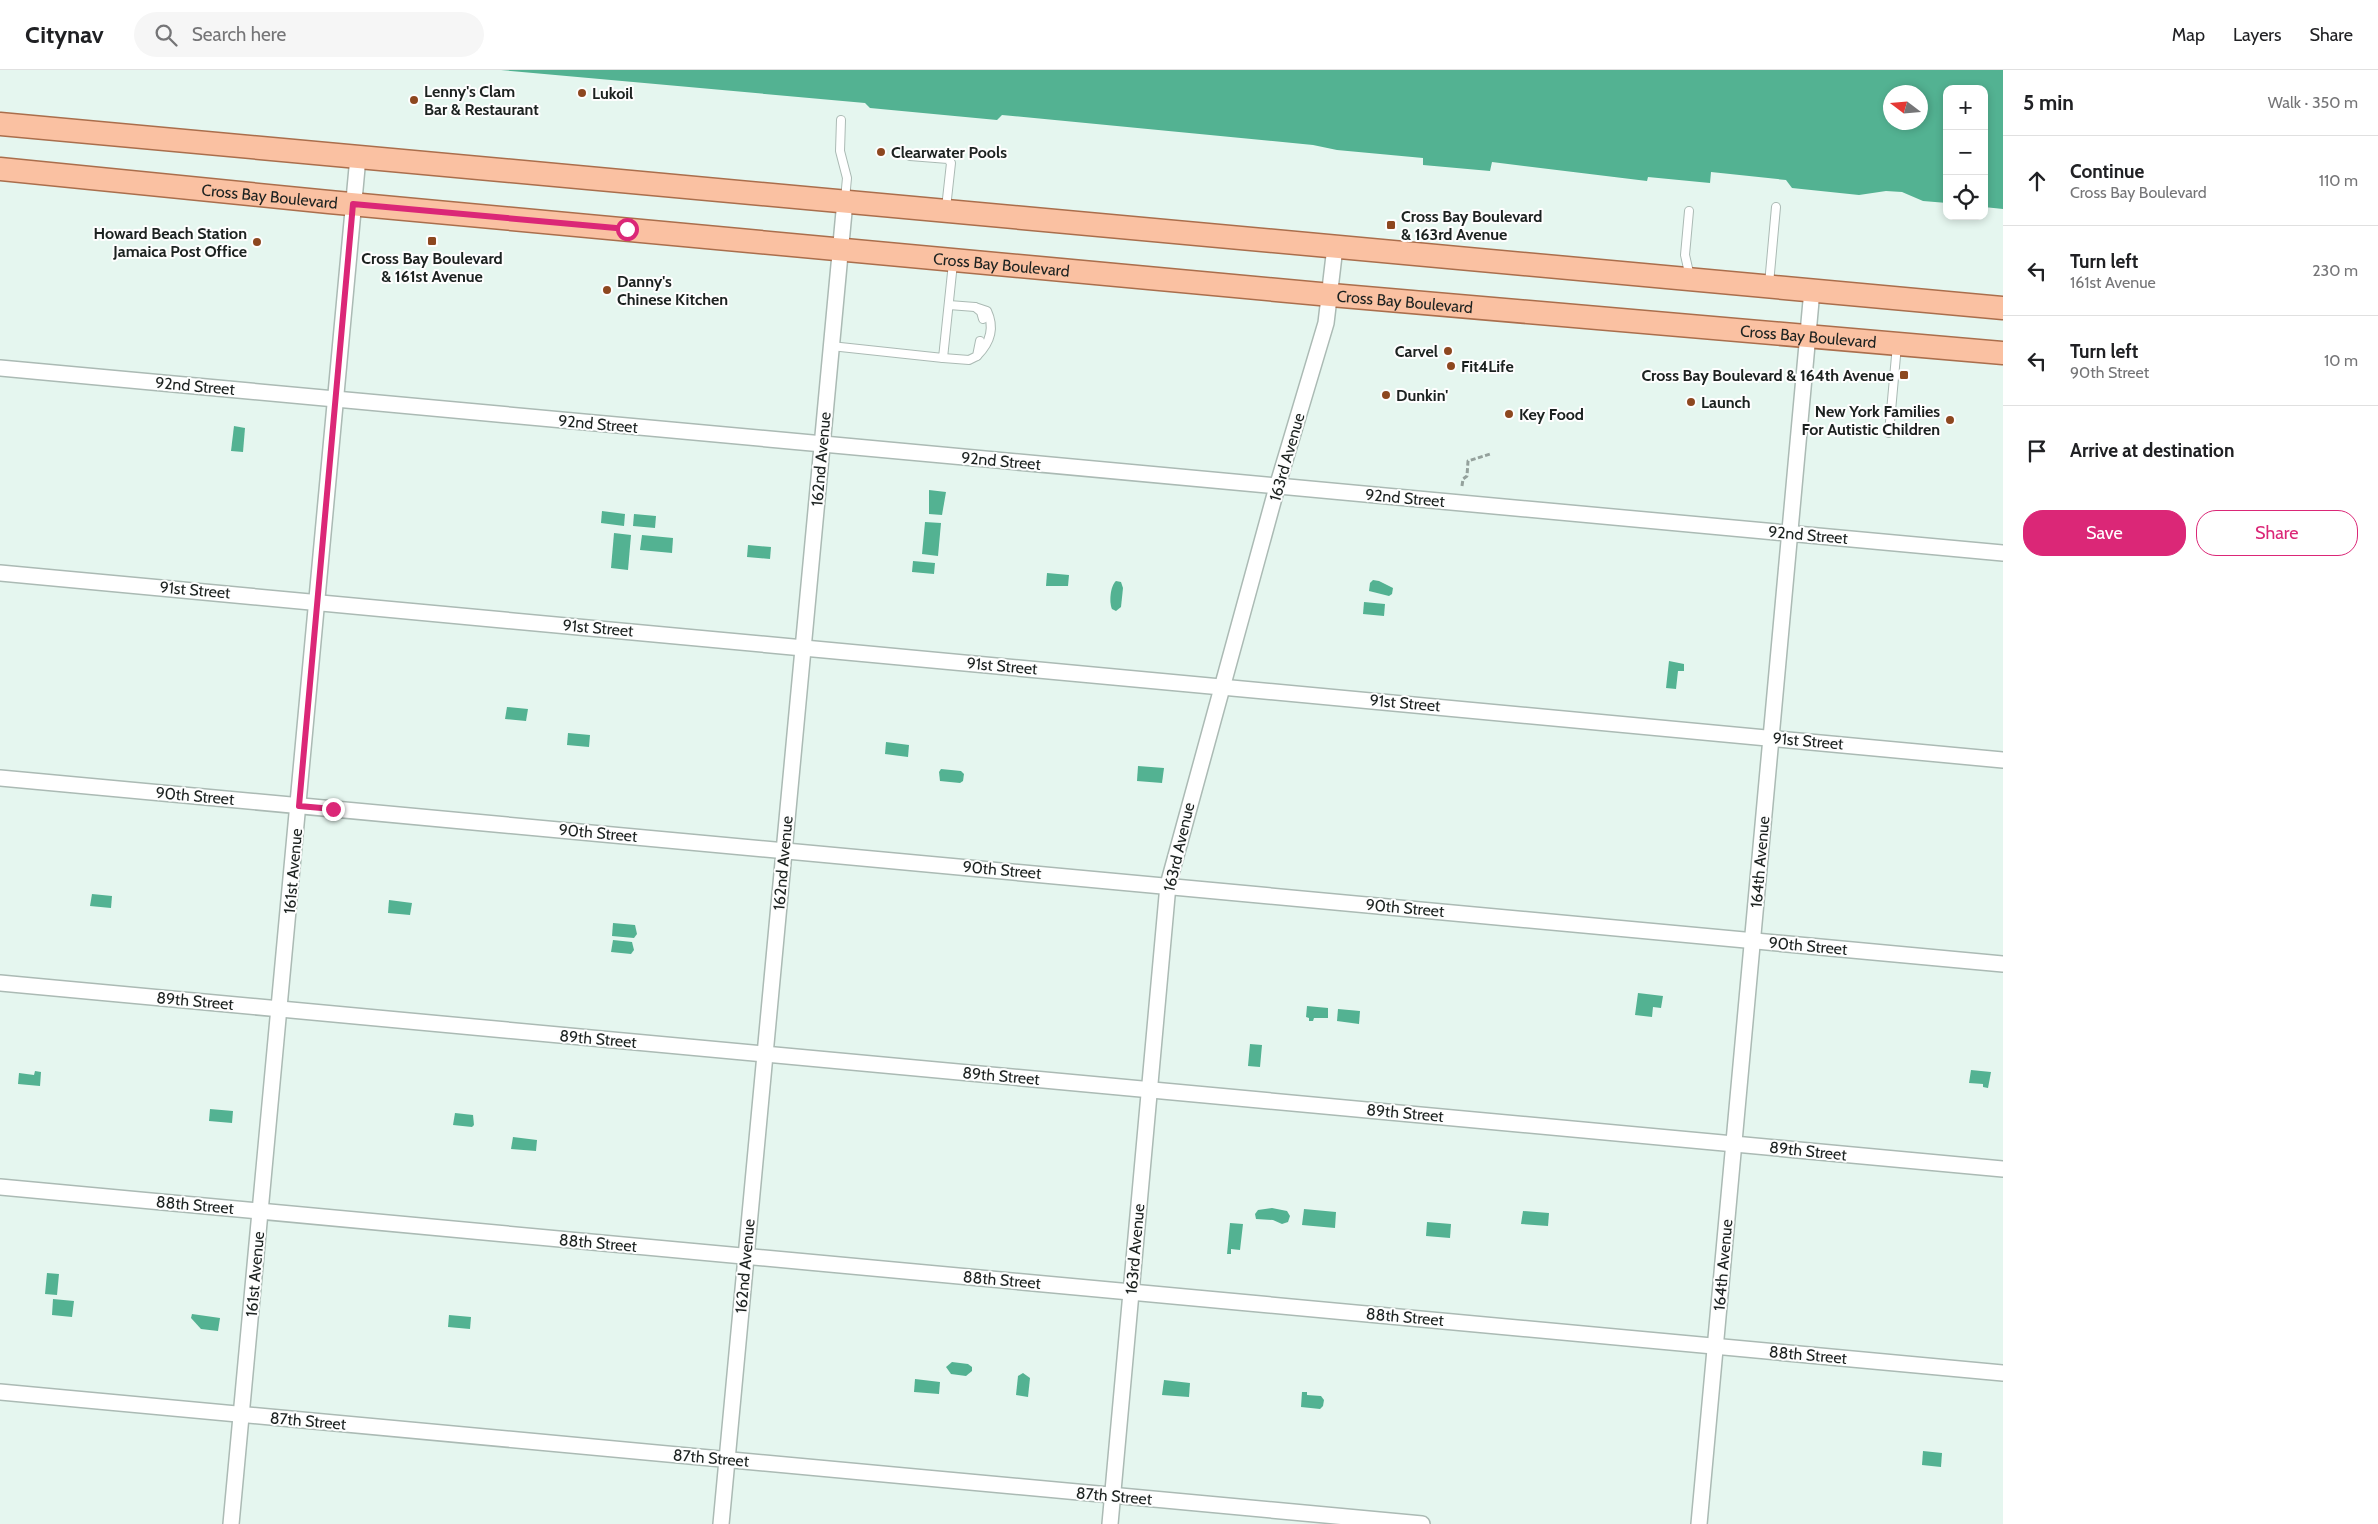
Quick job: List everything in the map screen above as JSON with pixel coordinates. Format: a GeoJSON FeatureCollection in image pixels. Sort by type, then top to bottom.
{"type":"FeatureCollection","features":[{"type":"Feature","properties":{"kind":"main road"},"geometry":{"type":"LineString","coordinates":[[0,124],[2003,308]]}},
{"type":"Feature","properties":{"kind":"main road","name":"Cross Bay Boulevard"},"geometry":{"type":"LineString","coordinates":[[0,169],[1331,296],[2003,353]]}},
{"type":"Feature","properties":{"kind":"street","name":"161st Avenue"},"geometry":{"type":"LineString","coordinates":[[231,1524],[358,158]]}},
{"type":"Feature","properties":{"kind":"street","name":"162nd Avenue"},"geometry":{"type":"LineString","coordinates":[[721,1524],[845,201]]}},
{"type":"Feature","properties":{"kind":"street","name":"163rd Avenue"},"geometry":{"type":"LineString","coordinates":[[1110,1524],[1168,885],[1277,488],[1326,323],[1331,296],[1335,247]]}},
{"type":"Feature","properties":{"kind":"street","name":"164th Avenue"},"geometry":{"type":"LineString","coordinates":[[1699,1524],[1812,290]]}},
{"type":"Feature","properties":{"kind":"street","name":"92nd Street"},"geometry":{"type":"LineString","coordinates":[[0,368],[1277,488],[2003,553]]}},
{"type":"Feature","properties":{"kind":"street","name":"91st Street"},"geometry":{"type":"LineString","coordinates":[[0,573],[2003,760]]}},
{"type":"Feature","properties":{"kind":"street","name":"90th Street"},"geometry":{"type":"LineString","coordinates":[[0,778],[2003,964]]}},
{"type":"Feature","properties":{"kind":"street","name":"89th Street"},"geometry":{"type":"LineString","coordinates":[[0,983],[2003,1169]]}},
{"type":"Feature","properties":{"kind":"street","name":"88th Street"},"geometry":{"type":"LineString","coordinates":[[0,1187],[2003,1373]]}},
{"type":"Feature","properties":{"kind":"street","name":"87th Street"},"geometry":{"type":"LineString","coordinates":[[0,1392],[1422,1524]]}},
{"type":"Feature","properties":{"kind":"lane"},"geometry":{"type":"LineString","coordinates":[[841,120],[840,151],[847,178],[845,201]]}},
{"type":"Feature","properties":{"kind":"lane"},"geometry":{"type":"LineString","coordinates":[[910,156],[948,159],[951,163],[946,210]]}},
{"type":"Feature","properties":{"kind":"lane"},"geometry":{"type":"LineString","coordinates":[[1768,286],[1776,207]]}},
{"type":"Feature","properties":{"kind":"lane"},"geometry":{"type":"LineString","coordinates":[[1689,211],[1685,255],[1691,279]]}},
{"type":"Feature","properties":{"kind":"lane"},"geometry":{"type":"LineString","coordinates":[[943,358],[953,260]]}},
{"type":"Feature","properties":{"kind":"lane"},"geometry":{"type":"LineString","coordinates":[[831,346],[969,360],[977,356],[986,347],[990,337],[991,320],[987,311],[948,306]]}},
{"type":"Feature","properties":{"kind":"lane"},"geometry":{"type":"LineString","coordinates":[[975,308],[981,312],[983,319]]}},
{"type":"Feature","properties":{"kind":"lane"},"geometry":{"type":"LineString","coordinates":[[977,356],[980,341]]}},
{"type":"Feature","properties":{"kind":"lane"},"geometry":{"type":"LineString","coordinates":[[1889,433],[1897,344]]}},
{"type":"Feature","properties":{"kind":"path"},"geometry":{"type":"LineString","coordinates":[[1462,486],[1463,479],[1467,476],[1468,461],[1490,454]]}},
{"type":"Feature","properties":{"kind":"shaded area"},"geometry":{"type":"Polygon","coordinates":[[[501,70],[2003,70],[2003,209],[1988,207],[1988,85],[1943,85],[1943,203],[1923,201],[1902,192],[1886,191],[1859,195],[1792,188],[1786,180],[1711,172],[1710,183],[1648,177],[1647,181],[1492,162],[1490,171],[1423,165],[1423,158],[1337,150],[1313,145],[1002,115],[997,120],[870,108],[865,103],[501,70]]]}},
{"type":"Feature","properties":{"kind":"shaded area"},"geometry":{"type":"Polygon","coordinates":[[[234,426],[245,428],[243,452],[231,451],[234,426]]]}},
{"type":"Feature","properties":{"kind":"shaded area"},"geometry":{"type":"Polygon","coordinates":[[[929,490],[946,492],[942,515],[929,514],[929,490]]]}},
{"type":"Feature","properties":{"kind":"shaded area"},"geometry":{"type":"Polygon","coordinates":[[[602,511],[625,514],[624,526],[601,523],[602,511]]]}},
{"type":"Feature","properties":{"kind":"shaded area"},"geometry":{"type":"Polygon","coordinates":[[[634,514],[656,516],[655,528],[633,526],[634,514]]]}},
{"type":"Feature","properties":{"kind":"shaded area"},"geometry":{"type":"Polygon","coordinates":[[[925,522],[941,523],[938,556],[922,554],[925,522]]]}},
{"type":"Feature","properties":{"kind":"shaded area"},"geometry":{"type":"Polygon","coordinates":[[[614,533],[631,535],[628,570],[611,568],[614,533]]]}},
{"type":"Feature","properties":{"kind":"shaded area"},"geometry":{"type":"Polygon","coordinates":[[[642,535],[673,538],[672,553],[640,550],[642,535]]]}},
{"type":"Feature","properties":{"kind":"shaded area"},"geometry":{"type":"Polygon","coordinates":[[[748,545],[771,547],[770,559],[747,557],[748,545]]]}},
{"type":"Feature","properties":{"kind":"shaded area"},"geometry":{"type":"Polygon","coordinates":[[[913,561],[935,563],[934,574],[912,572],[913,561]]]}},
{"type":"Feature","properties":{"kind":"shaded area"},"geometry":{"type":"Polygon","coordinates":[[[1047,573],[1069,575],[1068,586],[1046,586],[1047,573]]]}},
{"type":"Feature","properties":{"kind":"shaded area"},"geometry":{"type":"Polygon","coordinates":[[[1373,580],[1393,588],[1392,594],[1389,596],[1369,591],[1370,583],[1373,580]]]}},
{"type":"Feature","properties":{"kind":"shaded area"},"geometry":{"type":"Polygon","coordinates":[[[1116,581],[1121,582],[1123,588],[1121,607],[1116,611],[1112,609],[1110,599],[1112,587],[1116,581]]]}},
{"type":"Feature","properties":{"kind":"shaded area"},"geometry":{"type":"Polygon","coordinates":[[[1364,602],[1385,604],[1384,616],[1363,614],[1364,602]]]}},
{"type":"Feature","properties":{"kind":"shaded area"},"geometry":{"type":"Polygon","coordinates":[[[1669,661],[1684,664],[1684,671],[1678,671],[1676,689],[1666,688],[1669,661]]]}},
{"type":"Feature","properties":{"kind":"shaded area"},"geometry":{"type":"Polygon","coordinates":[[[507,707],[528,709],[526,721],[505,719],[507,707]]]}},
{"type":"Feature","properties":{"kind":"shaded area"},"geometry":{"type":"Polygon","coordinates":[[[568,733],[590,735],[589,747],[567,745],[568,733]]]}},
{"type":"Feature","properties":{"kind":"shaded area"},"geometry":{"type":"Polygon","coordinates":[[[886,742],[909,745],[908,757],[885,754],[886,742]]]}},
{"type":"Feature","properties":{"kind":"shaded area"},"geometry":{"type":"Polygon","coordinates":[[[1138,766],[1164,768],[1162,783],[1137,781],[1138,766]]]}},
{"type":"Feature","properties":{"kind":"shaded area"},"geometry":{"type":"Polygon","coordinates":[[[941,769],[961,771],[964,774],[963,781],[960,783],[940,781],[939,772],[941,769]]]}},
{"type":"Feature","properties":{"kind":"shaded area"},"geometry":{"type":"Polygon","coordinates":[[[92,894],[112,896],[111,908],[90,906],[92,894]]]}},
{"type":"Feature","properties":{"kind":"shaded area"},"geometry":{"type":"Polygon","coordinates":[[[389,900],[412,903],[410,915],[388,913],[389,900]]]}},
{"type":"Feature","properties":{"kind":"shaded area"},"geometry":{"type":"Polygon","coordinates":[[[613,923],[635,925],[637,934],[634,938],[612,936],[613,923]]]}},
{"type":"Feature","properties":{"kind":"shaded area"},"geometry":{"type":"Polygon","coordinates":[[[613,940],[632,942],[634,950],[631,954],[611,952],[613,940]]]}},
{"type":"Feature","properties":{"kind":"shaded area"},"geometry":{"type":"Polygon","coordinates":[[[1638,993],[1663,996],[1661,1008],[1653,1007],[1652,1017],[1635,1015],[1638,993]]]}},
{"type":"Feature","properties":{"kind":"shaded area"},"geometry":{"type":"Polygon","coordinates":[[[1307,1006],[1328,1008],[1328,1018],[1314,1018],[1313,1021],[1309,1021],[1309,1018],[1306,1017],[1307,1006]]]}},
{"type":"Feature","properties":{"kind":"shaded area"},"geometry":{"type":"Polygon","coordinates":[[[1338,1009],[1360,1011],[1359,1024],[1337,1021],[1338,1009]]]}},
{"type":"Feature","properties":{"kind":"shaded area"},"geometry":{"type":"Polygon","coordinates":[[[1250,1044],[1262,1045],[1260,1067],[1248,1066],[1250,1044]]]}},
{"type":"Feature","properties":{"kind":"shaded area"},"geometry":{"type":"Polygon","coordinates":[[[1971,1070],[1991,1072],[1988,1088],[1983,1087],[1983,1084],[1969,1083],[1971,1070]]]}},
{"type":"Feature","properties":{"kind":"shaded area"},"geometry":{"type":"Polygon","coordinates":[[[35,1071],[41,1072],[40,1086],[18,1084],[19,1073],[34,1075],[35,1071]]]}},
{"type":"Feature","properties":{"kind":"shaded area"},"geometry":{"type":"Polygon","coordinates":[[[210,1109],[233,1111],[232,1123],[209,1121],[210,1109]]]}},
{"type":"Feature","properties":{"kind":"shaded area"},"geometry":{"type":"Polygon","coordinates":[[[455,1113],[473,1115],[474,1125],[472,1127],[453,1125],[455,1113]]]}},
{"type":"Feature","properties":{"kind":"shaded area"},"geometry":{"type":"Polygon","coordinates":[[[513,1137],[537,1140],[536,1151],[511,1149],[513,1137]]]}},
{"type":"Feature","properties":{"kind":"shaded area"},"geometry":{"type":"Polygon","coordinates":[[[1272,1208],[1287,1211],[1290,1216],[1288,1222],[1282,1224],[1273,1220],[1256,1219],[1255,1214],[1258,1210],[1272,1208]]]}},
{"type":"Feature","properties":{"kind":"shaded area"},"geometry":{"type":"Polygon","coordinates":[[[1304,1209],[1336,1212],[1335,1228],[1302,1225],[1304,1209]]]}},
{"type":"Feature","properties":{"kind":"shaded area"},"geometry":{"type":"Polygon","coordinates":[[[1523,1211],[1549,1213],[1548,1226],[1521,1224],[1523,1211]]]}},
{"type":"Feature","properties":{"kind":"shaded area"},"geometry":{"type":"Polygon","coordinates":[[[1427,1222],[1451,1224],[1450,1238],[1426,1236],[1427,1222]]]}},
{"type":"Feature","properties":{"kind":"shaded area"},"geometry":{"type":"Polygon","coordinates":[[[1230,1223],[1243,1224],[1240,1250],[1231,1249],[1231,1254],[1227,1254],[1230,1223]]]}},
{"type":"Feature","properties":{"kind":"shaded area"},"geometry":{"type":"Polygon","coordinates":[[[47,1273],[59,1274],[57,1295],[45,1294],[47,1273]]]}},
{"type":"Feature","properties":{"kind":"shaded area"},"geometry":{"type":"Polygon","coordinates":[[[53,1299],[74,1301],[72,1317],[52,1315],[53,1299]]]}},
{"type":"Feature","properties":{"kind":"shaded area"},"geometry":{"type":"Polygon","coordinates":[[[192,1314],[220,1318],[218,1331],[201,1329],[191,1318],[192,1314]]]}},
{"type":"Feature","properties":{"kind":"shaded area"},"geometry":{"type":"Polygon","coordinates":[[[449,1315],[471,1317],[470,1329],[448,1327],[449,1315]]]}},
{"type":"Feature","properties":{"kind":"shaded area"},"geometry":{"type":"Polygon","coordinates":[[[952,1362],[968,1364],[972,1367],[972,1371],[966,1376],[951,1374],[946,1367],[952,1362]]]}},
{"type":"Feature","properties":{"kind":"shaded area"},"geometry":{"type":"Polygon","coordinates":[[[1023,1373],[1030,1378],[1028,1397],[1016,1395],[1018,1376],[1023,1373]]]}},
{"type":"Feature","properties":{"kind":"shaded area"},"geometry":{"type":"Polygon","coordinates":[[[915,1379],[940,1382],[939,1394],[914,1392],[915,1379]]]}},
{"type":"Feature","properties":{"kind":"shaded area"},"geometry":{"type":"Polygon","coordinates":[[[1164,1380],[1190,1383],[1189,1397],[1162,1395],[1164,1380]]]}},
{"type":"Feature","properties":{"kind":"shaded area"},"geometry":{"type":"Polygon","coordinates":[[[1302,1392],[1307,1392],[1307,1395],[1321,1396],[1324,1400],[1323,1406],[1320,1409],[1301,1407],[1302,1392]]]}},
{"type":"Feature","properties":{"kind":"shaded area"},"geometry":{"type":"Polygon","coordinates":[[[1923,1451],[1942,1453],[1941,1467],[1922,1465],[1923,1451]]]}},
{"type":"Feature","properties":{"kind":"place","name":"Lukoil"},"geometry":{"type":"Point","coordinates":[582,93]}},
{"type":"Feature","properties":{"kind":"place","name":"Lenny's Clam Bar & Restaurant"},"geometry":{"type":"Point","coordinates":[414,100]}},
{"type":"Feature","properties":{"kind":"place","name":"Clearwater Pools"},"geometry":{"type":"Point","coordinates":[881,152]}},
{"type":"Feature","properties":{"kind":"place","name":"Cross Bay Boulevard & 163rd Avenue"},"geometry":{"type":"Point","coordinates":[1391,225]}},
{"type":"Feature","properties":{"kind":"place","name":"Cross Bay Boulevard & 161st Avenue"},"geometry":{"type":"Point","coordinates":[432,241]}},
{"type":"Feature","properties":{"kind":"place","name":"Howard Beach Station Jamaica Post Office"},"geometry":{"type":"Point","coordinates":[257,242]}},
{"type":"Feature","properties":{"kind":"place","name":"Danny's Chinese Kitchen"},"geometry":{"type":"Point","coordinates":[607,290]}},
{"type":"Feature","properties":{"kind":"place","name":"Carvel"},"geometry":{"type":"Point","coordinates":[1448,351]}},
{"type":"Feature","properties":{"kind":"place","name":"Fit4Life"},"geometry":{"type":"Point","coordinates":[1451,366]}},
{"type":"Feature","properties":{"kind":"place","name":"Cross Bay Boulevard & 164th Avenue"},"geometry":{"type":"Point","coordinates":[1904,375]}},
{"type":"Feature","properties":{"kind":"place","name":"Dunkin'"},"geometry":{"type":"Point","coordinates":[1386,395]}},
{"type":"Feature","properties":{"kind":"place","name":"Launch"},"geometry":{"type":"Point","coordinates":[1691,402]}},
{"type":"Feature","properties":{"kind":"place","name":"Key Food"},"geometry":{"type":"Point","coordinates":[1509,414]}},
{"type":"Feature","properties":{"kind":"place","name":"New York Families For Autistic Children"},"geometry":{"type":"Point","coordinates":[1950,420]}},
{"type":"Feature","properties":{"kind":"route"},"geometry":{"type":"LineString","coordinates":[[333,809],[299,806],[339,382],[353,204],[627,229]]}}]}
